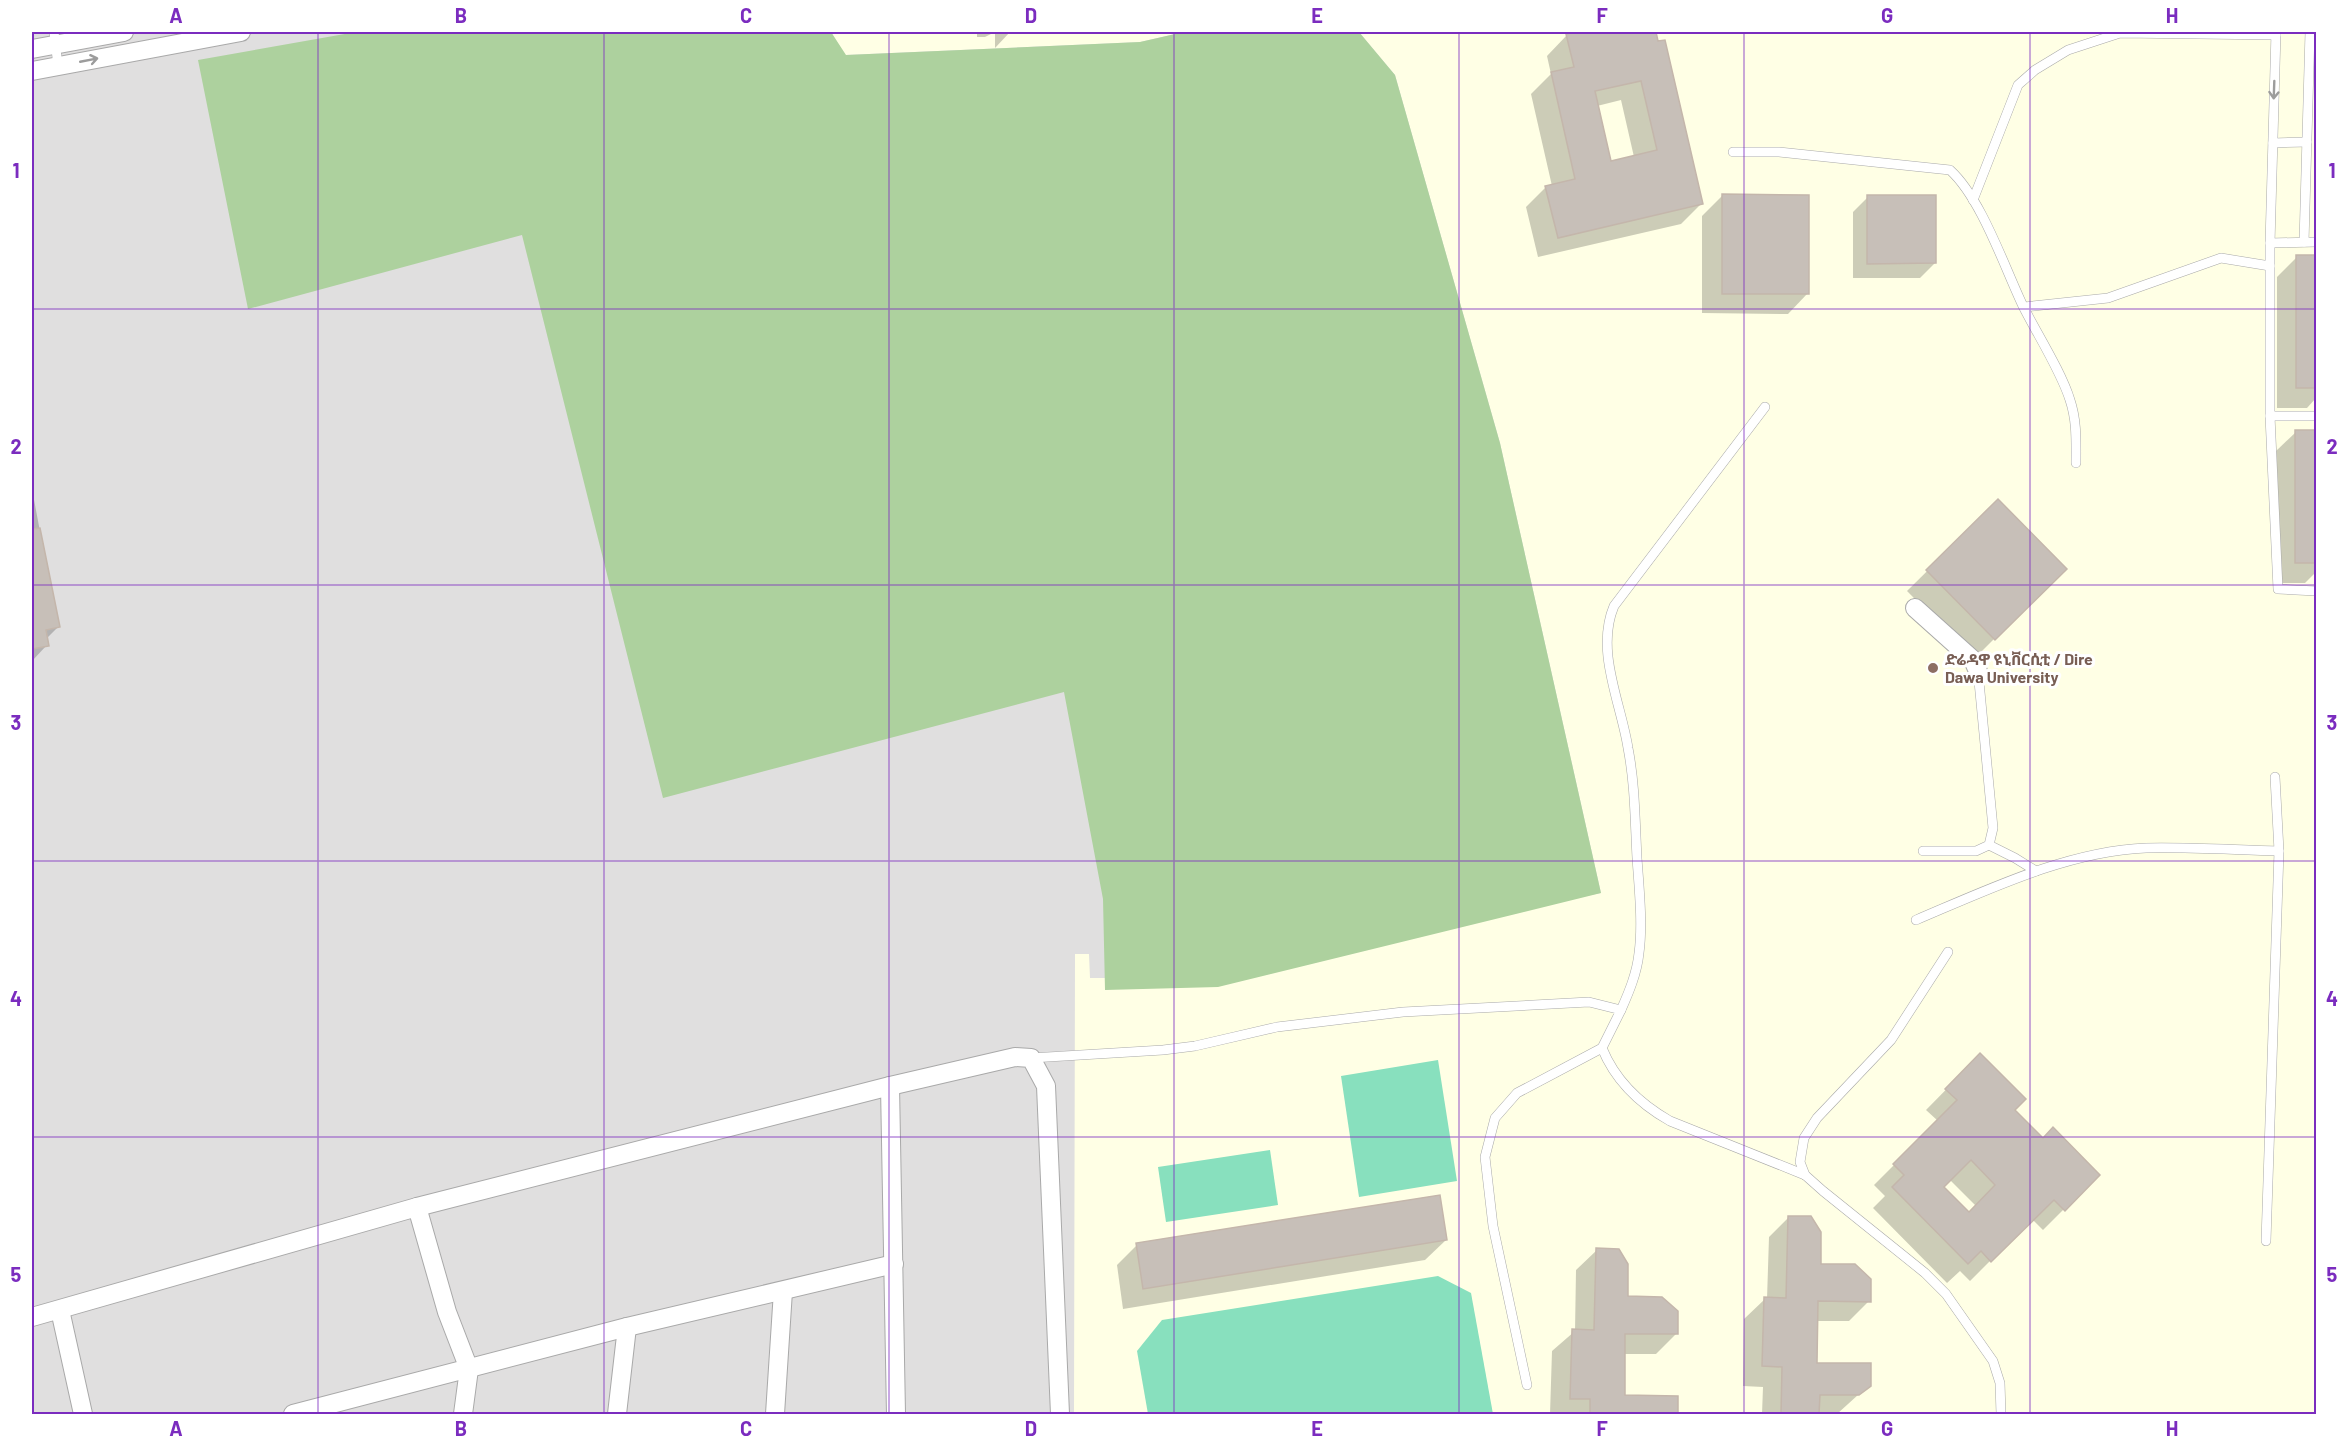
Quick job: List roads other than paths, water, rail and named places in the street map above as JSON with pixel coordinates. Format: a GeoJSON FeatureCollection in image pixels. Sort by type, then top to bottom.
{"type":"FeatureCollection","features":[{"type":"Feature","properties":{"kind":"street"},"geometry":{"type":"LineString","coordinates":[[32,49],[55,38],[124,32]]}},
{"type":"Feature","properties":{"kind":"street"},"geometry":{"type":"LineString","coordinates":[[32,71],[241,32]]}},
{"type":"Feature","properties":{"kind":"street"},"geometry":{"type":"LineString","coordinates":[[1914,608],[1973,660],[1978,671]]}},
{"type":"Feature","properties":{"kind":"street"},"geometry":{"type":"LineString","coordinates":[[32,1317],[417,1207],[890,1086],[1015,1057],[1031,1058],[1046,1086],[1060,1414]]}},
{"type":"Feature","properties":{"kind":"street"},"geometry":{"type":"LineString","coordinates":[[890,1086],[896,1414]]}},
{"type":"Feature","properties":{"kind":"street"},"geometry":{"type":"LineString","coordinates":[[417,1207],[447,1312],[469,1369],[463,1414]]}},
{"type":"Feature","properties":{"kind":"street"},"geometry":{"type":"LineString","coordinates":[[301,1413],[627,1327],[894,1264]]}},
{"type":"Feature","properties":{"kind":"street"},"geometry":{"type":"LineString","coordinates":[[775,1414],[783,1291]]}},
{"type":"Feature","properties":{"kind":"street"},"geometry":{"type":"LineString","coordinates":[[60,1310],[83,1414]]}},
{"type":"Feature","properties":{"kind":"street"},"geometry":{"type":"LineString","coordinates":[[617,1414],[627,1327]]}},
{"type":"Feature","properties":{"kind":"lane"},"geometry":{"type":"LineString","coordinates":[[2304,242],[2313,49],[2310,32]]}},
{"type":"Feature","properties":{"kind":"lane"},"geometry":{"type":"LineString","coordinates":[[1973,200],[2007,109],[2019,86],[2035,70],[2068,50],[2120,33],[2276,33],[2270,243],[2270,416],[2278,589],[2316,591]]}},
{"type":"Feature","properties":{"kind":"lane"},"geometry":{"type":"LineString","coordinates":[[55,38],[58,66]]}},
{"type":"Feature","properties":{"kind":"lane"},"geometry":{"type":"LineString","coordinates":[[2273,142],[2307,142]]}},
{"type":"Feature","properties":{"kind":"lane"},"geometry":{"type":"LineString","coordinates":[[1733,152],[1779,152],[1950,170],[1963,181],[2070,398],[2076,423],[2076,463]]}},
{"type":"Feature","properties":{"kind":"lane"},"geometry":{"type":"LineString","coordinates":[[2270,243],[2316,242]]}},
{"type":"Feature","properties":{"kind":"lane"},"geometry":{"type":"LineString","coordinates":[[2024,307],[2108,298],[2221,258],[2270,266]]}},
{"type":"Feature","properties":{"kind":"lane"},"geometry":{"type":"LineString","coordinates":[[1527,1385],[1493,1226],[1485,1157],[1495,1118],[1517,1093],[1602,1048],[1631,987],[1639,953],[1639,889],[1632,777],[1628,747],[1612,679],[1608,619],[1614,606],[1765,407]]}},
{"type":"Feature","properties":{"kind":"lane"},"geometry":{"type":"LineString","coordinates":[[2270,416],[2316,416]]}},
{"type":"Feature","properties":{"kind":"lane"},"geometry":{"type":"LineString","coordinates":[[1978,671],[1993,828],[1989,845]]}},
{"type":"Feature","properties":{"kind":"lane"},"geometry":{"type":"LineString","coordinates":[[2266,1241],[2279,851],[2275,777]]}},
{"type":"Feature","properties":{"kind":"lane"},"geometry":{"type":"LineString","coordinates":[[1923,851],[1976,851],[1989,845]]}},
{"type":"Feature","properties":{"kind":"lane"},"geometry":{"type":"LineString","coordinates":[[1989,845],[2036,871]]}},
{"type":"Feature","properties":{"kind":"lane"},"geometry":{"type":"LineString","coordinates":[[1916,920],[2058,864],[2145,848],[2279,851]]}},
{"type":"Feature","properties":{"kind":"lane"},"geometry":{"type":"LineString","coordinates":[[1805,1175],[1800,1162],[1804,1138],[1817,1118],[1891,1040],[1948,952]]}},
{"type":"Feature","properties":{"kind":"lane"},"geometry":{"type":"LineString","coordinates":[[1031,1058],[1163,1050],[1195,1046],[1277,1027],[1403,1012],[1589,1002],[1621,1010]]}},
{"type":"Feature","properties":{"kind":"lane"},"geometry":{"type":"LineString","coordinates":[[1602,1048],[1611,1069],[1649,1109],[1670,1121],[1805,1175],[1925,1273],[1946,1294],[1993,1361],[2000,1383],[2001,1414]]}},
{"type":"Feature","properties":{"kind":"place","name":"ድሬዳዋ ዩኒቨርሲቲ / Dire Dawa University"},"geometry":{"type":"Point","coordinates":[1933,668]}}]}
